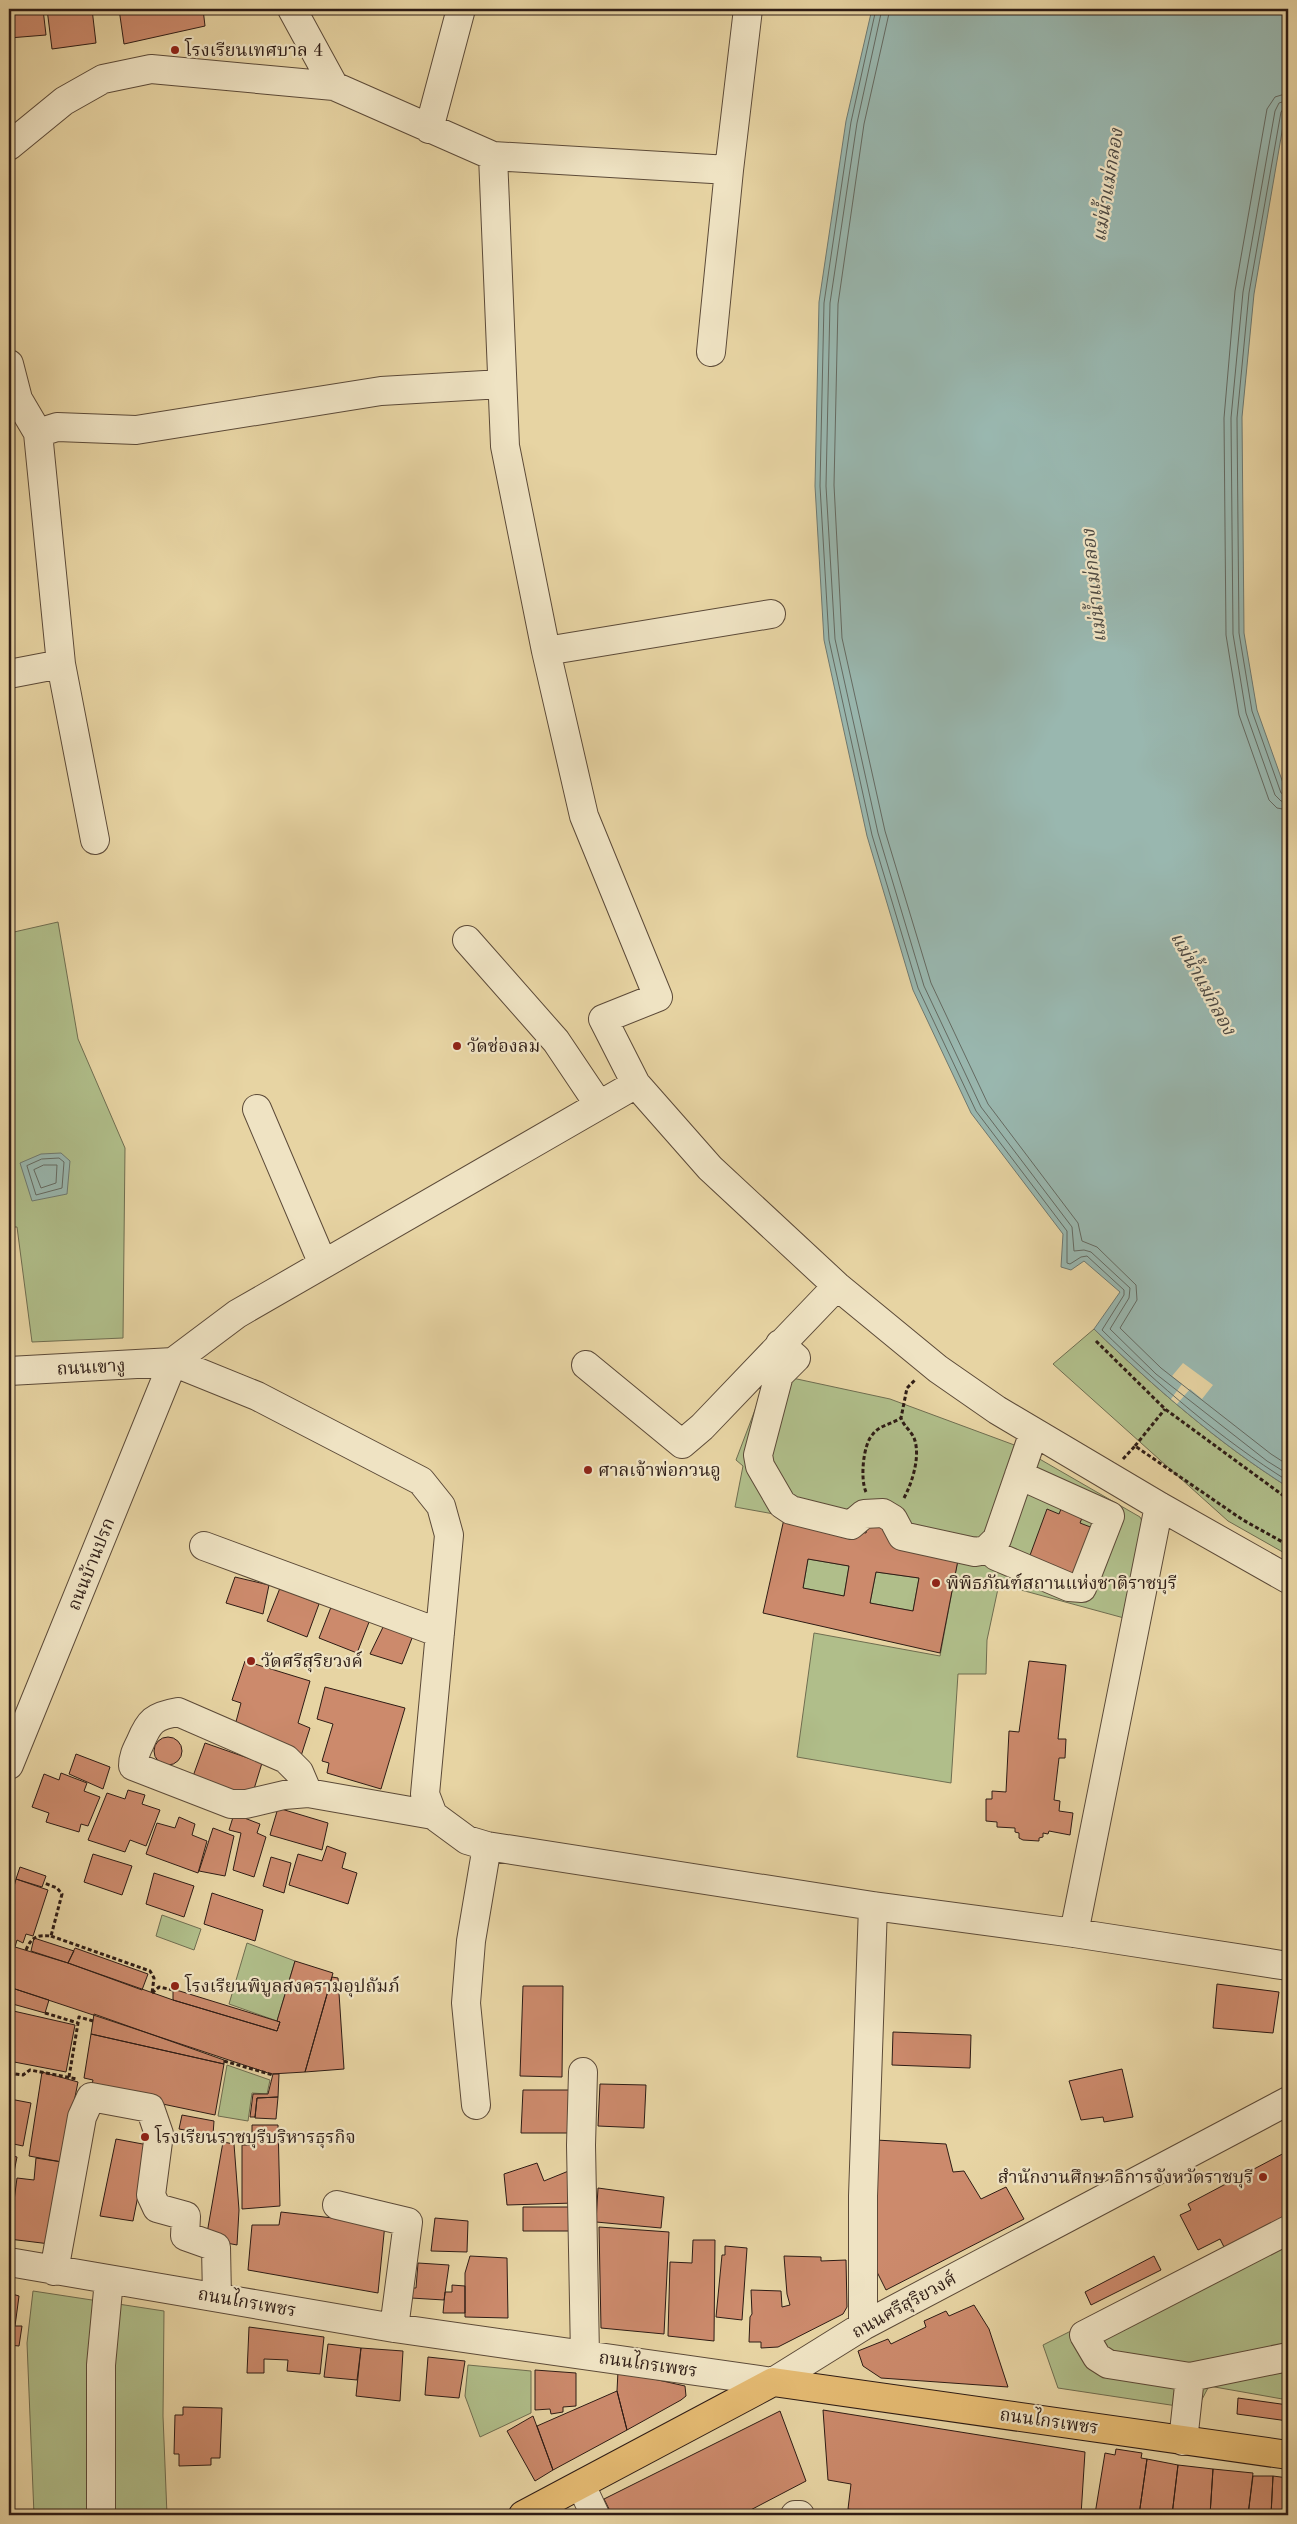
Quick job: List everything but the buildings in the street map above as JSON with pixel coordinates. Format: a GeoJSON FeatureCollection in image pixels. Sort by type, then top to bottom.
{"type":"FeatureCollection","features":[{"type":"Feature","properties":{"kind":"main road","name":"ถนนไกรเพชร"},"geometry":{"type":"LineString","coordinates":[[773,2382],[1288,2455]]}},
{"type":"Feature","properties":{"kind":"main road","name":"ถนนศรีสุริยวงศ์"},"geometry":{"type":"LineString","coordinates":[[523,2515],[773,2382]]}},
{"type":"Feature","properties":{"kind":"street"},"geometry":{"type":"LineString","coordinates":[[292,9],[334,86]]}},
{"type":"Feature","properties":{"kind":"street"},"geometry":{"type":"LineString","coordinates":[[429,129],[461,9]]}},
{"type":"Feature","properties":{"kind":"street"},"geometry":{"type":"LineString","coordinates":[[711,352],[729,170],[748,9]]}},
{"type":"Feature","properties":{"kind":"street"},"geometry":{"type":"LineString","coordinates":[[9,146],[64,101],[103,79],[151,69],[334,86],[493,156],[729,170]]}},
{"type":"Feature","properties":{"kind":"street"},"geometry":{"type":"LineString","coordinates":[[493,156],[505,446],[546,651],[584,816],[658,997],[603,1020],[636,1084],[710,1168],[837,1286],[929,1362],[997,1410],[1110,1475],[1159,1506],[1288,1579]]}},
{"type":"Feature","properties":{"kind":"street"},"geometry":{"type":"LineString","coordinates":[[9,364],[18,399],[38,433],[61,664],[95,840]]}},
{"type":"Feature","properties":{"kind":"street"},"geometry":{"type":"LineString","coordinates":[[38,433],[57,427],[136,430],[381,391],[502,384]]}},
{"type":"Feature","properties":{"kind":"street"},"geometry":{"type":"LineString","coordinates":[[546,651],[771,614]]}},
{"type":"Feature","properties":{"kind":"street"},"geometry":{"type":"LineString","coordinates":[[9,674],[61,664]]}},
{"type":"Feature","properties":{"kind":"street"},"geometry":{"type":"LineString","coordinates":[[467,940],[556,1041],[599,1105]]}},
{"type":"Feature","properties":{"kind":"street"},"geometry":{"type":"LineString","coordinates":[[173,1362],[237,1314],[636,1084]]}},
{"type":"Feature","properties":{"kind":"street"},"geometry":{"type":"LineString","coordinates":[[257,1109],[323,1264]]}},
{"type":"Feature","properties":{"kind":"street"},"geometry":{"type":"LineString","coordinates":[[586,1365],[682,1444],[702,1427],[837,1286]]}},
{"type":"Feature","properties":{"kind":"street"},"geometry":{"type":"LineString","coordinates":[[780,1344],[796,1358],[779,1375],[758,1455],[760,1466],[782,1504],[791,1510],[851,1525],[864,1514],[883,1512],[893,1519],[902,1536],[975,1552],[988,1548],[997,1539],[1034,1432]]}},
{"type":"Feature","properties":{"kind":"street"},"geometry":{"type":"LineString","coordinates":[[173,1362],[257,1396],[421,1481],[441,1506],[449,1535],[425,1794],[433,1815]]}},
{"type":"Feature","properties":{"kind":"street","name":"ถนนเขางู"},"geometry":{"type":"LineString","coordinates":[[9,1371],[173,1362]]}},
{"type":"Feature","properties":{"kind":"street","name":"ถนนบ้านปรก"},"geometry":{"type":"LineString","coordinates":[[9,1765],[173,1362]]}},
{"type":"Feature","properties":{"kind":"street"},"geometry":{"type":"LineString","coordinates":[[988,1548],[996,1556],[1069,1587],[1082,1588],[1110,1516],[1019,1475]]}},
{"type":"Feature","properties":{"kind":"street"},"geometry":{"type":"LineString","coordinates":[[1074,1933],[1159,1506]]}},
{"type":"Feature","properties":{"kind":"street"},"geometry":{"type":"LineString","coordinates":[[204,1546],[440,1633]]}},
{"type":"Feature","properties":{"kind":"street"},"geometry":{"type":"LineString","coordinates":[[308,1793],[299,1772],[286,1759],[178,1712],[162,1715],[148,1724],[133,1757],[133,1766],[231,1804],[246,1804],[284,1795],[308,1793],[433,1815],[467,1840],[487,1846],[873,1906],[1074,1933],[1288,1966]]}},
{"type":"Feature","properties":{"kind":"street"},"geometry":{"type":"LineString","coordinates":[[476,2104],[466,2003],[471,1942],[487,1846]]}},
{"type":"Feature","properties":{"kind":"street"},"geometry":{"type":"LineString","coordinates":[[863,2326],[863,2196],[873,1906]]}},
{"type":"Feature","properties":{"kind":"street"},"geometry":{"type":"LineString","coordinates":[[583,2072],[581,2145],[585,2355]]}},
{"type":"Feature","properties":{"kind":"street"},"geometry":{"type":"LineString","coordinates":[[54,2270],[82,2117],[91,2097],[150,2108],[159,2134],[151,2195],[157,2208],[186,2216],[185,2236],[216,2247],[217,2297]]}},
{"type":"Feature","properties":{"kind":"street","name":"ถนนศรีสุริยวงศ์"},"geometry":{"type":"LineString","coordinates":[[773,2382],[863,2326],[1288,2101]]}},
{"type":"Feature","properties":{"kind":"street"},"geometry":{"type":"LineString","coordinates":[[337,2205],[408,2222],[394,2328]]}},
{"type":"Feature","properties":{"kind":"street"},"geometry":{"type":"LineString","coordinates":[[1288,2230],[1084,2335],[1097,2357],[1108,2364],[1190,2376],[1288,2357]]}},
{"type":"Feature","properties":{"kind":"street","name":"ถนนไกรเพชร"},"geometry":{"type":"LineString","coordinates":[[9,2262],[394,2328],[773,2382]]}},
{"type":"Feature","properties":{"kind":"street"},"geometry":{"type":"LineString","coordinates":[[101,2515],[101,2365],[109,2280]]}},
{"type":"Feature","properties":{"kind":"street"},"geometry":{"type":"LineString","coordinates":[[1183,2441],[1190,2376]]}},
{"type":"Feature","properties":{"kind":"street"},"geometry":{"type":"LineString","coordinates":[[581,2485],[595,2515]]}},
{"type":"Feature","properties":{"kind":"path"},"geometry":{"type":"LineString","coordinates":[[1096,1342],[1165,1409],[1288,1499]]}},
{"type":"Feature","properties":{"kind":"path"},"geometry":{"type":"LineString","coordinates":[[898,1501],[904,1498],[910,1486],[916,1456],[916,1442],[900,1418],[907,1388],[929,1362]]}},
{"type":"Feature","properties":{"kind":"path"},"geometry":{"type":"LineString","coordinates":[[1110,1475],[1165,1409]]}},
{"type":"Feature","properties":{"kind":"path"},"geometry":{"type":"LineString","coordinates":[[869,1497],[865,1489],[862,1469],[869,1440],[872,1434],[879,1429],[900,1418]]}},
{"type":"Feature","properties":{"kind":"path"},"geometry":{"type":"LineString","coordinates":[[895,1422],[902,1423]]}},
{"type":"Feature","properties":{"kind":"path"},"geometry":{"type":"LineString","coordinates":[[1135,1446],[1244,1520],[1288,1545]]}},
{"type":"Feature","properties":{"kind":"path"},"geometry":{"type":"LineString","coordinates":[[44,1883],[58,1888],[62,1894],[51,1936]]}},
{"type":"Feature","properties":{"kind":"path"},"geometry":{"type":"LineString","coordinates":[[26,1950],[30,1940],[37,1936],[51,1936],[150,1971],[154,1978],[152,1993],[159,1988],[173,1990]]}},
{"type":"Feature","properties":{"kind":"path"},"geometry":{"type":"LineString","coordinates":[[45,2013],[78,2023]]}},
{"type":"Feature","properties":{"kind":"path"},"geometry":{"type":"LineString","coordinates":[[69,2077],[79,2017],[93,2021]]}},
{"type":"Feature","properties":{"kind":"path"},"geometry":{"type":"LineString","coordinates":[[224,2061],[273,2075]]}},
{"type":"Feature","properties":{"kind":"path"},"geometry":{"type":"LineString","coordinates":[[9,2073],[23,2075],[30,2070],[80,2080],[81,2094],[89,2102]]}},
{"type":"Feature","properties":{"kind":"green space"},"geometry":{"type":"Polygon","coordinates":[[[58,922],[78,1039],[125,1148],[123,1338],[32,1342],[17,1227],[9,1227],[9,937],[14,932],[58,922]]]}},
{"type":"Feature","properties":{"kind":"green space"},"geometry":{"type":"Polygon","coordinates":[[[1094,1329],[1187,1413],[1237,1452],[1288,1487],[1288,1555],[1228,1521],[1053,1364],[1094,1329]]]}},
{"type":"Feature","properties":{"kind":"green space"},"geometry":{"type":"Polygon","coordinates":[[[769,1373],[890,1399],[1017,1446],[1140,1517],[1145,1527],[1124,1618],[999,1584],[987,1640],[986,1674],[958,1674],[951,1783],[797,1757],[814,1633],[940,1656],[958,1559],[888,1520],[863,1530],[735,1507],[743,1466],[736,1460],[769,1373]]]}},
{"type":"Feature","properties":{"kind":"green space"},"geometry":{"type":"Polygon","coordinates":[[[808,1559],[849,1566],[844,1596],[803,1588],[808,1559]]]}},
{"type":"Feature","properties":{"kind":"green space"},"geometry":{"type":"Polygon","coordinates":[[[876,1572],[919,1578],[913,1611],[870,1603],[876,1572]]]}},
{"type":"Feature","properties":{"kind":"green space"},"geometry":{"type":"Polygon","coordinates":[[[162,1915],[201,1929],[194,1950],[156,1936],[162,1915]]]}},
{"type":"Feature","properties":{"kind":"green space"},"geometry":{"type":"Polygon","coordinates":[[[247,1943],[295,1961],[277,2021],[229,2004],[247,1943]]]}},
{"type":"Feature","properties":{"kind":"green space"},"geometry":{"type":"Polygon","coordinates":[[[227,2065],[270,2080],[267,2094],[252,2093],[248,2121],[218,2116],[227,2065]]]}},
{"type":"Feature","properties":{"kind":"green space"},"geometry":{"type":"Polygon","coordinates":[[[1288,2222],[1288,2400],[1209,2386],[1197,2409],[1058,2388],[1043,2345],[1288,2222]]]}},
{"type":"Feature","properties":{"kind":"green space"},"geometry":{"type":"Polygon","coordinates":[[[33,2291],[164,2311],[163,2416],[167,2515],[34,2515],[27,2343],[33,2291]]]}},
{"type":"Feature","properties":{"kind":"green space"},"geometry":{"type":"Polygon","coordinates":[[[468,2365],[531,2371],[531,2413],[480,2437],[465,2396],[468,2365]]]}},
{"type":"Feature","properties":{"kind":"water","name":"แม่น้ำแม่กลอง"},"geometry":{"type":"Polygon","coordinates":[[[872,9],[1288,9],[1288,97],[1254,294],[1242,417],[1244,633],[1257,710],[1288,797],[1288,1487],[1237,1452],[1187,1413],[1094,1329],[1120,1292],[1084,1261],[1071,1270],[1061,1267],[1063,1234],[971,1113],[913,990],[867,836],[824,640],[815,486],[819,302],[846,121],[872,9]]]}},
{"type":"Feature","properties":{"kind":"water"},"geometry":{"type":"Polygon","coordinates":[[[61,1153],[70,1161],[67,1194],[32,1201],[20,1163],[41,1154],[61,1153]]]}},
{"type":"Feature","properties":{"kind":"pier"},"geometry":{"type":"Polygon","coordinates":[[[1183,1363],[1213,1385],[1202,1399],[1190,1389],[1177,1404],[1171,1399],[1182,1384],[1172,1376],[1183,1363]]]}},
{"type":"Feature","properties":{"kind":"place","name":"โรงเรียนเทศบาล 4"},"geometry":{"type":"Point","coordinates":[175,50]}},
{"type":"Feature","properties":{"kind":"place","name":"วัดช่องลม"},"geometry":{"type":"Point","coordinates":[457,1046]}},
{"type":"Feature","properties":{"kind":"place","name":"ศาลเจ้าพ่อกวนอู"},"geometry":{"type":"Point","coordinates":[588,1470]}},
{"type":"Feature","properties":{"kind":"place","name":"พิพิธภัณฑ์สถานแห่งชาติราชบุรี"},"geometry":{"type":"Point","coordinates":[936,1583]}},
{"type":"Feature","properties":{"kind":"place","name":"วัดศรีสุริยวงค์"},"geometry":{"type":"Point","coordinates":[251,1661]}},
{"type":"Feature","properties":{"kind":"place","name":"โรงเรียนพิบูลสงครามอุปถัมภ์"},"geometry":{"type":"Point","coordinates":[175,1986]}},
{"type":"Feature","properties":{"kind":"place","name":"โรงเรียนราชบุรีบริหารธุรกิจ"},"geometry":{"type":"Point","coordinates":[145,2137]}},
{"type":"Feature","properties":{"kind":"place","name":"สำนักงานศึกษาธิการจังหวัดราชบุรี"},"geometry":{"type":"Point","coordinates":[1263,2177]}}]}
